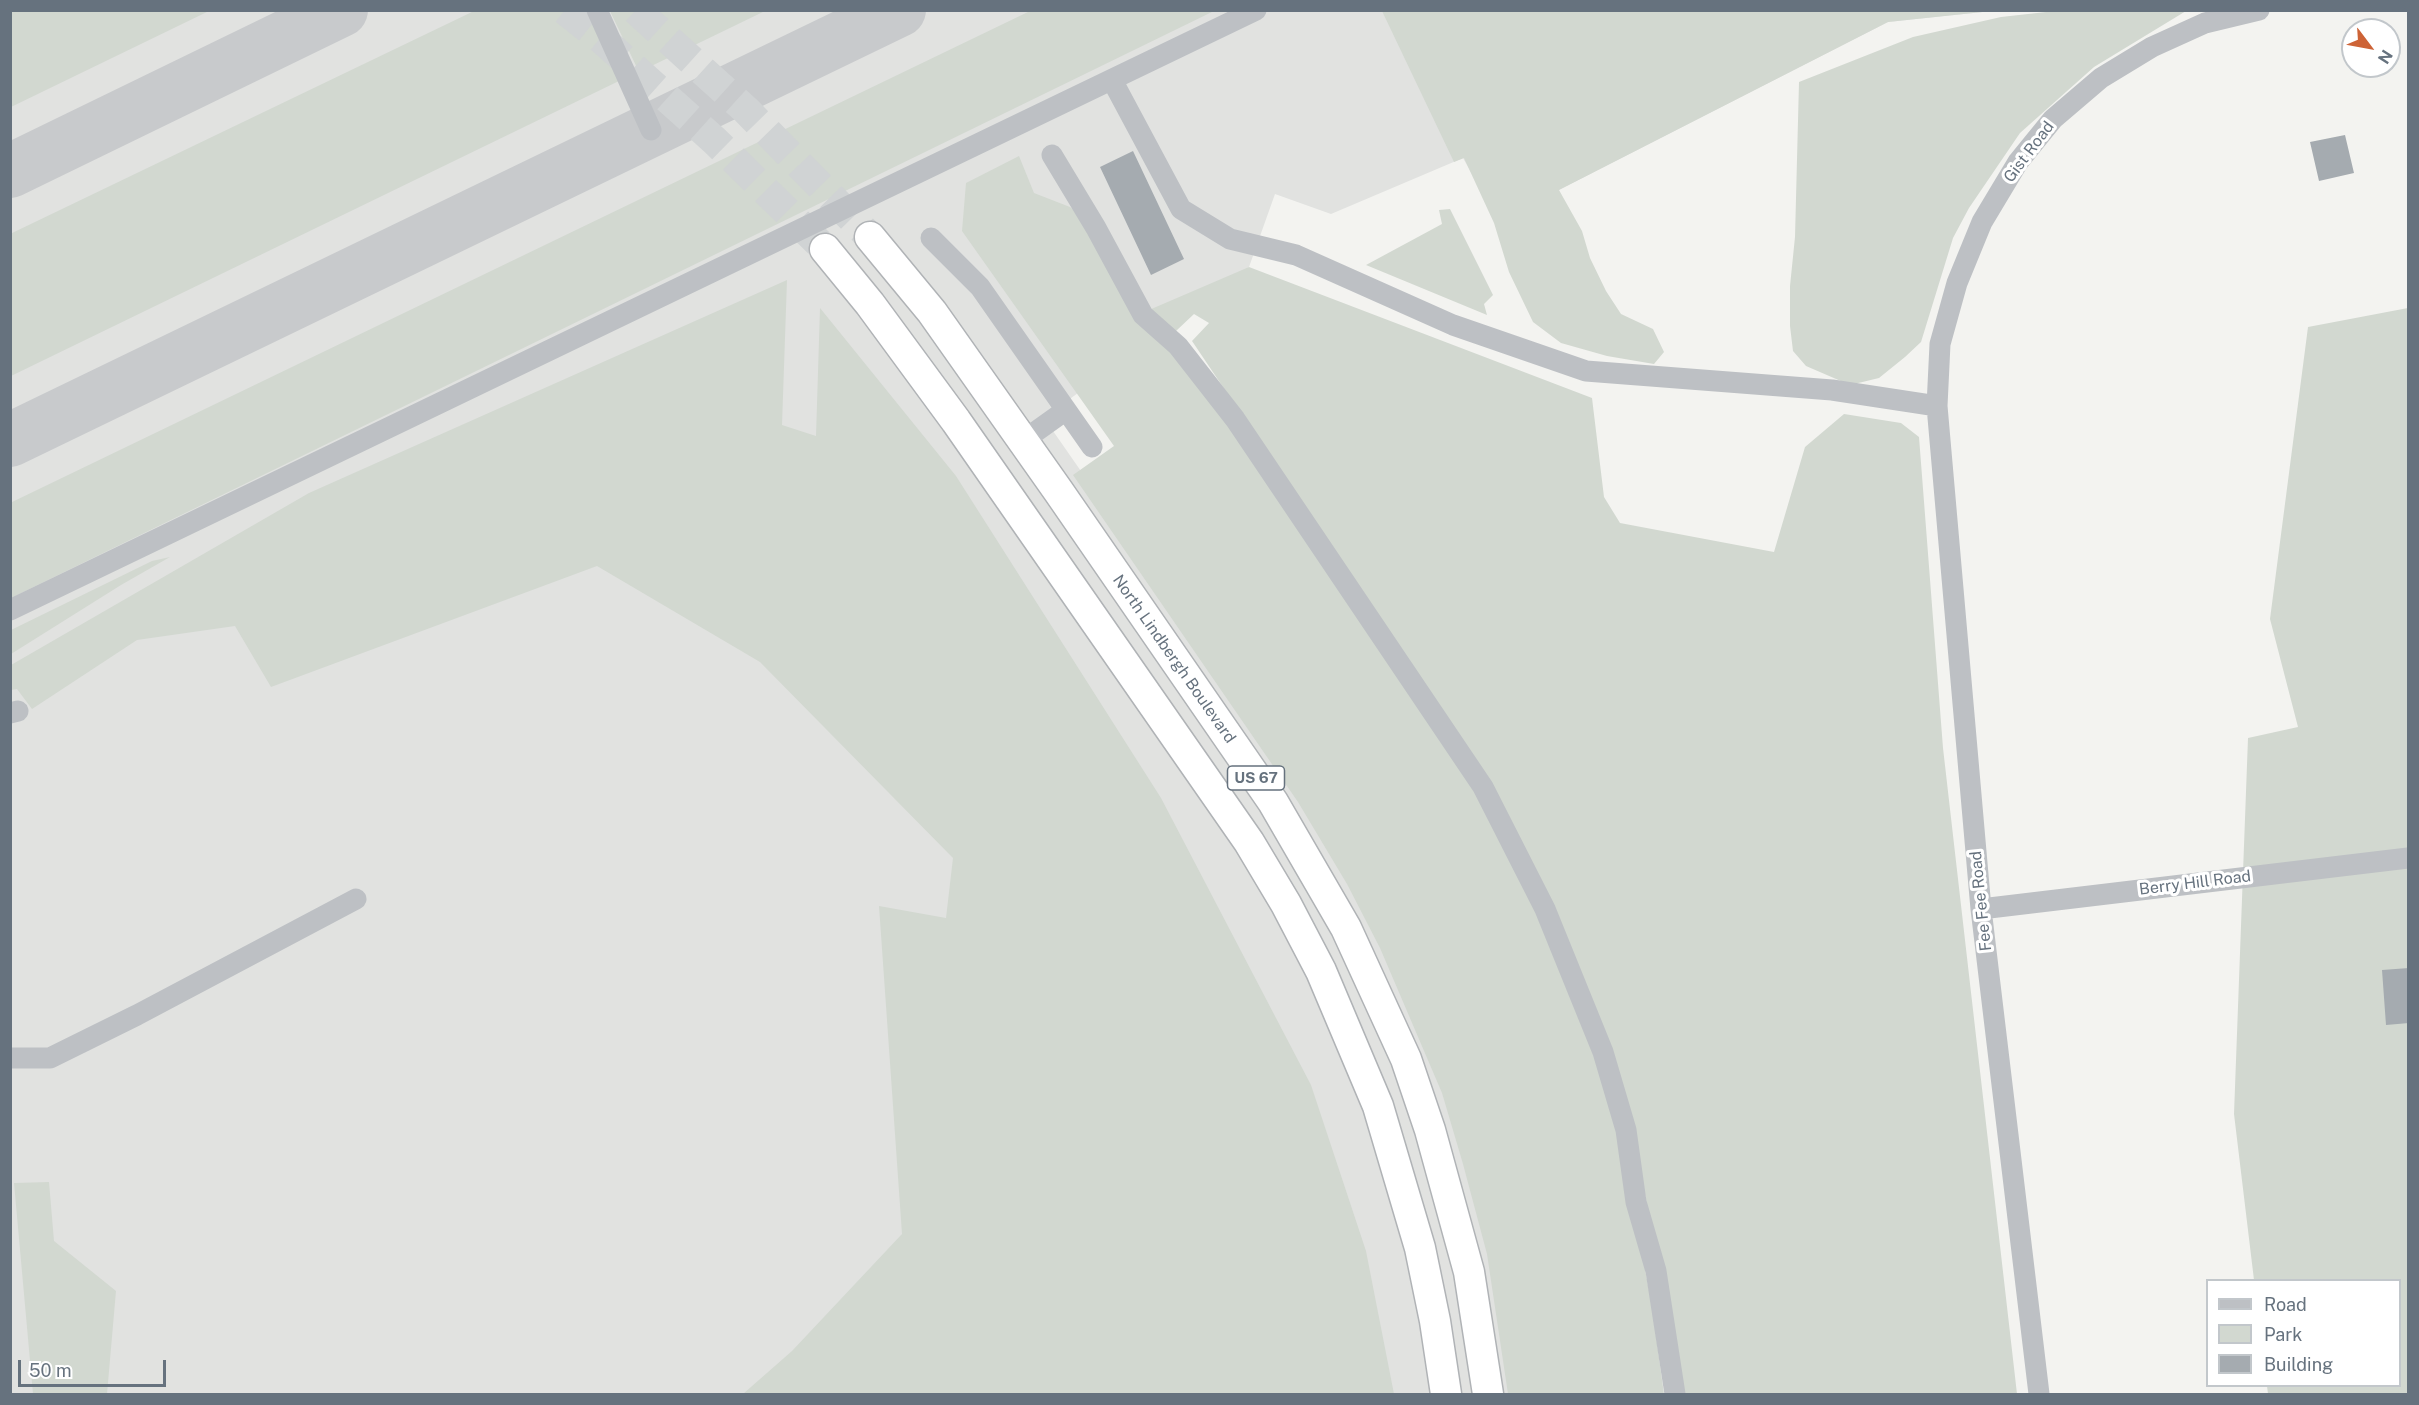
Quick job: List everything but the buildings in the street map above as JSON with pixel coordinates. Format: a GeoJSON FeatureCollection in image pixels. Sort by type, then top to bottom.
{"type":"FeatureCollection","features":[{"type":"Feature","properties":{"kind":"highway","name":"North Lindbergh Boulevard"},"geometry":{"type":"LineString","coordinates":[[870,237],[932,312],[1024,441],[1273,802],[1311,864],[1356,948],[1406,1059],[1447,1186],[1468,1272],[1488,1395]]}},
{"type":"Feature","properties":{"kind":"highway","name":"US 67"},"geometry":{"type":"LineString","coordinates":[[825,249],[956,421],[1236,823],[1286,904],[1334,999],[1378,1106],[1420,1248],[1446,1395]]}},
{"type":"Feature","properties":{"kind":"street"},"geometry":{"type":"LineString","coordinates":[[597,10],[651,130]]}},
{"type":"Feature","properties":{"kind":"street"},"geometry":{"type":"LineString","coordinates":[[10,610],[1256,10]]}},
{"type":"Feature","properties":{"kind":"street","name":"Gist Road"},"geometry":{"type":"LineString","coordinates":[[1937,406],[1940,344],[1957,283],[1982,222],[2018,162],[2053,119],[2101,78],[2152,47],[2205,22],[2259,10]]}},
{"type":"Feature","properties":{"kind":"street"},"geometry":{"type":"LineString","coordinates":[[1112,80],[1181,209],[1230,239],[1296,255],[1453,325],[1586,371],[1832,390],[1937,406]]}},
{"type":"Feature","properties":{"kind":"street"},"geometry":{"type":"LineString","coordinates":[[1052,155],[1096,228],[1143,315],[1178,346],[1235,419],[1476,777],[1545,909],[1603,1052],[1626,1130],[1636,1202],[1656,1271],[1675,1395]]}},
{"type":"Feature","properties":{"kind":"street"},"geometry":{"type":"LineString","coordinates":[[931,238],[980,287],[1092,447]]}},
{"type":"Feature","properties":{"kind":"street","name":"Fee Fee Road"},"geometry":{"type":"LineString","coordinates":[[1937,406],[1981,909],[2039,1395]]}},
{"type":"Feature","properties":{"kind":"street"},"geometry":{"type":"LineString","coordinates":[[1024,441],[1066,410]]}},
{"type":"Feature","properties":{"kind":"street","name":"Berry Hill Road"},"geometry":{"type":"LineString","coordinates":[[1981,909],[2409,858]]}},
{"type":"Feature","properties":{"kind":"street"},"geometry":{"type":"LineString","coordinates":[[10,1058],[50,1058],[137,1015],[356,899]]}},
{"type":"Feature","properties":{"kind":"shaded area"},"geometry":{"type":"Polygon","coordinates":[[[10,11],[1992,11],[1888,22],[1498,221],[1463,158],[1331,214],[1275,194],[1249,267],[1044,418],[1259,727],[1434,1029],[1500,1256],[1516,1394],[11,1394],[10,11]]]}},
{"type":"Feature","properties":{"kind":"green space"},"geometry":{"type":"Polygon","coordinates":[[[11,10],[209,10],[209,11],[11,107],[11,10]]]}},
{"type":"Feature","properties":{"kind":"green space"},"geometry":{"type":"Polygon","coordinates":[[[2064,10],[2186,11],[2094,67],[2020,133],[1969,208],[1953,238],[1921,342],[1905,357],[1879,378],[1850,385],[1806,366],[1793,351],[1790,326],[1799,82],[1913,37],[2001,17],[2064,10]]]}},
{"type":"Feature","properties":{"kind":"green space"},"geometry":{"type":"Polygon","coordinates":[[[474,11],[587,11],[621,80],[11,376],[10,234],[474,11]]]}},
{"type":"Feature","properties":{"kind":"green space"},"geometry":{"type":"Polygon","coordinates":[[[610,11],[765,11],[639,72],[610,11]]]}},
{"type":"Feature","properties":{"kind":"green space"},"geometry":{"type":"Polygon","coordinates":[[[1030,11],[1214,11],[11,598],[10,503],[1030,11]]]}},
{"type":"Feature","properties":{"kind":"green space"},"geometry":{"type":"Polygon","coordinates":[[[1382,11],[1992,11],[1888,22],[1559,190],[1582,231],[1590,258],[1606,291],[1621,314],[1653,329],[1664,352],[1654,364],[1607,356],[1561,343],[1533,322],[1509,272],[1494,223],[1464,158],[1454,162],[1382,11]]]}},
{"type":"Feature","properties":{"kind":"green space"},"geometry":{"type":"Polygon","coordinates":[[[1019,156],[1034,193],[1070,207],[1089,224],[1456,757],[1517,867],[1580,1008],[1618,1121],[1652,1307],[1664,1394],[1508,1394],[1487,1254],[1463,1164],[1442,1093],[1380,948],[1347,884],[1298,802],[1073,475],[1114,446],[962,231],[966,183],[1019,156]]]}},
{"type":"Feature","properties":{"kind":"green space"},"geometry":{"type":"Polygon","coordinates":[[[1450,209],[1493,295],[1484,304],[1487,315],[1366,265],[1442,224],[1439,210],[1450,209]]]}},
{"type":"Feature","properties":{"kind":"green space"},"geometry":{"type":"Polygon","coordinates":[[[1249,267],[1592,398],[1604,497],[1620,523],[1774,552],[1805,447],[1844,414],[1901,423],[1919,437],[1943,748],[2017,1394],[1681,1394],[1635,1139],[1588,990],[1392,638],[1192,341],[1209,323],[1194,314],[1176,331],[1149,310],[1249,267]]]}},
{"type":"Feature","properties":{"kind":"green space"},"geometry":{"type":"Polygon","coordinates":[[[787,280],[782,425],[816,436],[820,308],[956,476],[1161,798],[1311,1085],[1366,1251],[1394,1394],[743,1394],[792,1351],[902,1234],[879,906],[946,918],[953,858],[760,662],[597,566],[271,687],[235,626],[137,640],[32,709],[17,689],[11,690],[11,665],[309,493],[787,280]]]}},
{"type":"Feature","properties":{"kind":"green space"},"geometry":{"type":"Polygon","coordinates":[[[2408,308],[2408,1394],[2268,1394],[2267,1387],[2401,1387],[2401,1279],[2254,1279],[2234,1114],[2248,738],[2298,727],[2270,619],[2308,327],[2408,308]]]}},
{"type":"Feature","properties":{"kind":"green space"},"geometry":{"type":"Polygon","coordinates":[[[170,557],[11,654],[11,630],[152,561],[170,557]]]}},
{"type":"Feature","properties":{"kind":"green space"},"geometry":{"type":"Polygon","coordinates":[[[49,1182],[54,1241],[116,1291],[107,1394],[33,1394],[14,1183],[49,1182]]]}},
{"type":"Feature","properties":{"kind":"taxiway"},"geometry":{"type":"LineString","coordinates":[[10,171],[341,10]]}},
{"type":"Feature","properties":{"kind":"taxiway"},"geometry":{"type":"LineString","coordinates":[[10,440],[899,10]]}},
{"type":"Feature","properties":{"kind":"tunnel"},"geometry":{"type":"LineString","coordinates":[[565,10],[605,42],[715,141],[825,249]]}},
{"type":"Feature","properties":{"kind":"tunnel"},"geometry":{"type":"LineString","coordinates":[[636,10],[746,110],[870,237]]}}]}
